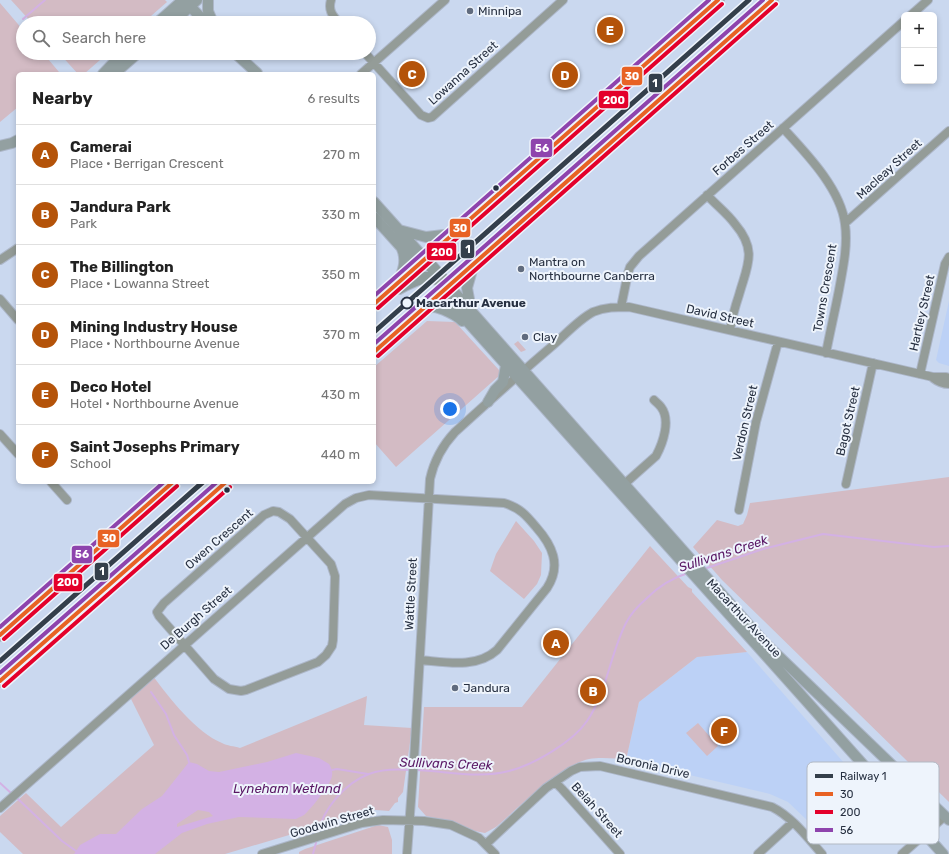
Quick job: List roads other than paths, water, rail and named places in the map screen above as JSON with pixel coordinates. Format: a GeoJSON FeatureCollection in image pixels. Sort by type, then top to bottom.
{"type":"FeatureCollection","features":[{"type":"Feature","properties":{"kind":"highway"},"geometry":{"type":"LineString","coordinates":[[377,302],[718,0]]}},
{"type":"Feature","properties":{"kind":"highway"},"geometry":{"type":"LineString","coordinates":[[376,350],[445,286],[474,263],[772,0]]}},
{"type":"Feature","properties":{"kind":"highway"},"geometry":{"type":"LineString","coordinates":[[421,262],[428,278]]}},
{"type":"Feature","properties":{"kind":"highway","name":"Macarthur Avenue"},"geometry":{"type":"LineString","coordinates":[[421,262],[445,286]]}},
{"type":"Feature","properties":{"kind":"highway"},"geometry":{"type":"LineString","coordinates":[[377,302],[417,279],[436,278],[445,286]]}},
{"type":"Feature","properties":{"kind":"highway"},"geometry":{"type":"LineString","coordinates":[[0,635],[171,484]]}},
{"type":"Feature","properties":{"kind":"highway"},"geometry":{"type":"LineString","coordinates":[[0,681],[224,484]]}},
{"type":"Feature","properties":{"kind":"main road"},"geometry":{"type":"LineString","coordinates":[[208,0],[208,11],[210,16]]}},
{"type":"Feature","properties":{"kind":"main road"},"geometry":{"type":"LineString","coordinates":[[190,1],[206,16]]}},
{"type":"Feature","properties":{"kind":"main road"},"geometry":{"type":"LineString","coordinates":[[168,16],[190,1]]}},
{"type":"Feature","properties":{"kind":"main road"},"geometry":{"type":"LineString","coordinates":[[178,16],[190,1]]}},
{"type":"Feature","properties":{"kind":"main road"},"geometry":{"type":"LineString","coordinates":[[190,1],[201,16]]}},
{"type":"Feature","properties":{"kind":"main road"},"geometry":{"type":"LineString","coordinates":[[105,72],[120,60]]}},
{"type":"Feature","properties":{"kind":"main road"},"geometry":{"type":"LineString","coordinates":[[115,72],[122,60]]}},
{"type":"Feature","properties":{"kind":"main road"},"geometry":{"type":"LineString","coordinates":[[242,60],[255,72]]}},
{"type":"Feature","properties":{"kind":"main road"},"geometry":{"type":"LineString","coordinates":[[246,60],[255,72]]}},
{"type":"Feature","properties":{"kind":"main road"},"geometry":{"type":"LineString","coordinates":[[0,146],[16,141]]}},
{"type":"Feature","properties":{"kind":"main road"},"geometry":{"type":"LineString","coordinates":[[376,204],[399,230],[421,262]]}},
{"type":"Feature","properties":{"kind":"main road"},"geometry":{"type":"LineString","coordinates":[[376,219],[402,248],[421,262]]}},
{"type":"Feature","properties":{"kind":"main road"},"geometry":{"type":"LineString","coordinates":[[399,230],[426,238],[453,234]]}},
{"type":"Feature","properties":{"kind":"main road"},"geometry":{"type":"LineString","coordinates":[[398,283],[403,273],[405,262],[405,254],[402,248]]}},
{"type":"Feature","properties":{"kind":"main road"},"geometry":{"type":"LineString","coordinates":[[472,312],[467,288],[474,263]]}},
{"type":"Feature","properties":{"kind":"main road","name":"Macarthur Avenue"},"geometry":{"type":"LineString","coordinates":[[445,286],[472,312],[521,373],[863,762]]}},
{"type":"Feature","properties":{"kind":"main road","name":"Macarthur Avenue"},"geometry":{"type":"LineString","coordinates":[[445,286],[482,338],[506,365],[521,373]]}},
{"type":"Feature","properties":{"kind":"main road"},"geometry":{"type":"LineString","coordinates":[[414,316],[428,308],[435,307],[459,318],[482,338]]}},
{"type":"Feature","properties":{"kind":"main road"},"geometry":{"type":"LineString","coordinates":[[488,402],[495,390],[503,382],[506,365]]}},
{"type":"Feature","properties":{"kind":"main road","name":"Macarthur Avenue"},"geometry":{"type":"LineString","coordinates":[[761,645],[887,762]]}},
{"type":"Feature","properties":{"kind":"main road","name":"Macarthur Avenue"},"geometry":{"type":"LineString","coordinates":[[939,811],[947,818]]}},
{"type":"Feature","properties":{"kind":"main road","name":"Macarthur Avenue"},"geometry":{"type":"LineString","coordinates":[[934,844],[943,854]]}},
{"type":"Feature","properties":{"kind":"street"},"geometry":{"type":"LineString","coordinates":[[331,0],[329,9],[332,16]]}},
{"type":"Feature","properties":{"kind":"street"},"geometry":{"type":"LineString","coordinates":[[363,72],[445,0]]}},
{"type":"Feature","properties":{"kind":"street","name":"Lowanna Street"},"geometry":{"type":"LineString","coordinates":[[374,62],[421,115],[428,118],[563,0]]}},
{"type":"Feature","properties":{"kind":"street"},"geometry":{"type":"LineString","coordinates":[[914,12],[928,0]]}},
{"type":"Feature","properties":{"kind":"street","name":"Forbes Street"},"geometry":{"type":"LineString","coordinates":[[620,307],[630,267],[639,256],[901,24]]}},
{"type":"Feature","properties":{"kind":"street","name":"Towns Crescent"},"geometry":{"type":"LineString","coordinates":[[783,128],[828,182],[838,201],[845,223],[846,254],[826,353]]}},
{"type":"Feature","properties":{"kind":"street","name":"Macleay Street"},"geometry":{"type":"LineString","coordinates":[[845,223],[949,131]]}},
{"type":"Feature","properties":{"kind":"street"},"geometry":{"type":"LineString","coordinates":[[707,195],[736,224],[747,243],[749,262],[738,296],[730,330]]}},
{"type":"Feature","properties":{"kind":"street"},"geometry":{"type":"LineString","coordinates":[[0,260],[16,249]]}},
{"type":"Feature","properties":{"kind":"street","name":"Hartley Street"},"geometry":{"type":"LineString","coordinates":[[920,374],[945,264],[949,257]]}},
{"type":"Feature","properties":{"kind":"street"},"geometry":{"type":"LineString","coordinates":[[0,299],[16,318]]}},
{"type":"Feature","properties":{"kind":"street","name":"David Street"},"geometry":{"type":"LineString","coordinates":[[521,373],[582,320],[594,312],[606,308],[629,307],[873,364],[933,377],[949,378]]}},
{"type":"Feature","properties":{"kind":"street","name":"Verdon Street"},"geometry":{"type":"LineString","coordinates":[[739,510],[756,422],[778,342]]}},
{"type":"Feature","properties":{"kind":"street","name":"Bagot Street"},"geometry":{"type":"LineString","coordinates":[[846,484],[873,364]]}},
{"type":"Feature","properties":{"kind":"street","name":"Wattle Street"},"geometry":{"type":"LineString","coordinates":[[407,854],[414,760],[430,479],[433,465],[446,442],[521,373]]}},
{"type":"Feature","properties":{"kind":"street","name":"David Street"},"geometry":{"type":"LineString","coordinates":[[933,377],[936,381],[949,384]]}},
{"type":"Feature","properties":{"kind":"street"},"geometry":{"type":"LineString","coordinates":[[620,487],[656,456],[660,449],[667,420],[662,407],[654,400]]}},
{"type":"Feature","properties":{"kind":"street"},"geometry":{"type":"LineString","coordinates":[[0,434],[16,452]]}},
{"type":"Feature","properties":{"kind":"street"},"geometry":{"type":"LineString","coordinates":[[53,484],[67,500]]}},
{"type":"Feature","properties":{"kind":"street","name":"De Burgh Street"},"geometry":{"type":"LineString","coordinates":[[0,808],[344,504],[356,498],[368,496],[504,503],[524,512],[547,539],[553,553],[554,573],[547,588],[498,650],[492,655],[477,661],[461,662],[420,660]]}},
{"type":"Feature","properties":{"kind":"street","name":"Owen Crescent"},"geometry":{"type":"LineString","coordinates":[[269,512],[280,512],[290,519],[331,564],[335,576],[334,640],[330,650],[322,659],[314,664],[241,692],[229,689],[219,683],[184,645],[157,612],[164,603],[269,512]]}},
{"type":"Feature","properties":{"kind":"street","name":"Boronia Drive"},"geometry":{"type":"LineString","coordinates":[[486,844],[546,788],[576,768],[600,766],[772,807],[780,811],[793,822],[807,837]]}},
{"type":"Feature","properties":{"kind":"street","name":"Belah Street"},"geometry":{"type":"LineString","coordinates":[[555,782],[620,854]]}},
{"type":"Feature","properties":{"kind":"street","name":"Goodwin Street"},"geometry":{"type":"LineString","coordinates":[[262,854],[372,821],[409,820],[451,825],[479,838],[495,854]]}},
{"type":"Feature","properties":{"kind":"street"},"geometry":{"type":"LineString","coordinates":[[758,854],[793,822]]}},
{"type":"Feature","properties":{"kind":"street","name":"Boronia Drive"},"geometry":{"type":"LineString","coordinates":[[813,844],[822,854]]}},
{"type":"Feature","properties":{"kind":"street"},"geometry":{"type":"LineString","coordinates":[[902,854],[914,844]]}},
{"type":"Feature","properties":{"kind":"water","name":"Lyneham Wetland"},"geometry":{"type":"Polygon","coordinates":[[[296,753],[319,758],[329,764],[332,771],[332,776],[325,790],[311,808],[304,815],[296,819],[239,817],[207,824],[182,833],[155,854],[74,854],[80,845],[100,834],[116,834],[142,809],[162,796],[189,762],[197,764],[209,771],[219,772],[267,762],[296,753]],[[198,810],[177,824],[177,827],[213,816],[209,812],[198,810]]]}},
{"type":"Feature","properties":{"kind":"waterway"},"geometry":{"type":"LineString","coordinates":[[26,16],[45,0]]}},
{"type":"Feature","properties":{"kind":"waterway","name":"Sullivans Creek"},"geometry":{"type":"LineString","coordinates":[[704,569],[763,549],[823,534],[934,547],[949,546]]}},
{"type":"Feature","properties":{"kind":"waterway","name":"Sullivans Creek"},"geometry":{"type":"LineString","coordinates":[[416,770],[462,774],[498,773],[519,768],[552,752],[581,729],[594,710],[616,647],[626,623],[635,609],[661,586],[688,573]]}},
{"type":"Feature","properties":{"kind":"waterway"},"geometry":{"type":"LineString","coordinates":[[151,692],[166,714],[174,735],[187,755],[189,762]]}},
{"type":"Feature","properties":{"kind":"waterway"},"geometry":{"type":"LineString","coordinates":[[332,770],[337,769],[368,774]]}},
{"type":"Feature","properties":{"kind":"waterway","name":"Sullivans Creek"},"geometry":{"type":"LineString","coordinates":[[318,833],[325,815],[336,798],[360,778],[384,770],[411,770]]}},
{"type":"Feature","properties":{"kind":"waterway"},"geometry":{"type":"LineString","coordinates":[[0,783],[12,794]]}},
{"type":"Feature","properties":{"kind":"waterway"},"geometry":{"type":"LineString","coordinates":[[16,797],[62,841],[76,851]]}},
{"type":"Feature","properties":{"kind":"waterway","name":"Sullivans Creek"},"geometry":{"type":"LineString","coordinates":[[313,854],[317,839]]}},
{"type":"Feature","properties":{"kind":"rail line","name":"1"},"geometry":{"type":"LineString","coordinates":[[376,330],[749,0]]}},
{"type":"Feature","properties":{"kind":"rail line","name":"1"},"geometry":{"type":"LineString","coordinates":[[0,661],[201,484]]}},
{"type":"Feature","properties":{"kind":"place","name":"Minnipa"},"geometry":{"type":"Point","coordinates":[470,11]}},
{"type":"Feature","properties":{"kind":"place","name":"Deco Hotel"},"geometry":{"type":"Point","coordinates":[610,30]}},
{"type":"Feature","properties":{"kind":"place","name":"The Billington"},"geometry":{"type":"Point","coordinates":[412,74]}},
{"type":"Feature","properties":{"kind":"place","name":"Mining Industry House"},"geometry":{"type":"Point","coordinates":[565,75]}},
{"type":"Feature","properties":{"kind":"place","name":"Mantra on Northbourne Canberra"},"geometry":{"type":"Point","coordinates":[521,269]}},
{"type":"Feature","properties":{"kind":"place","name":"Macarthur Avenue"},"geometry":{"type":"Point","coordinates":[407,303]}},
{"type":"Feature","properties":{"kind":"place","name":"Clay"},"geometry":{"type":"Point","coordinates":[525,337]}},
{"type":"Feature","properties":{"kind":"place","name":"Camerai"},"geometry":{"type":"Point","coordinates":[556,643]}},
{"type":"Feature","properties":{"kind":"place","name":"Jandura"},"geometry":{"type":"Point","coordinates":[455,688]}},
{"type":"Feature","properties":{"kind":"place","name":"Jandura Park"},"geometry":{"type":"Point","coordinates":[593,691]}},
{"type":"Feature","properties":{"kind":"place","name":"Saint Josephs Primary"},"geometry":{"type":"Point","coordinates":[724,731]}}]}
